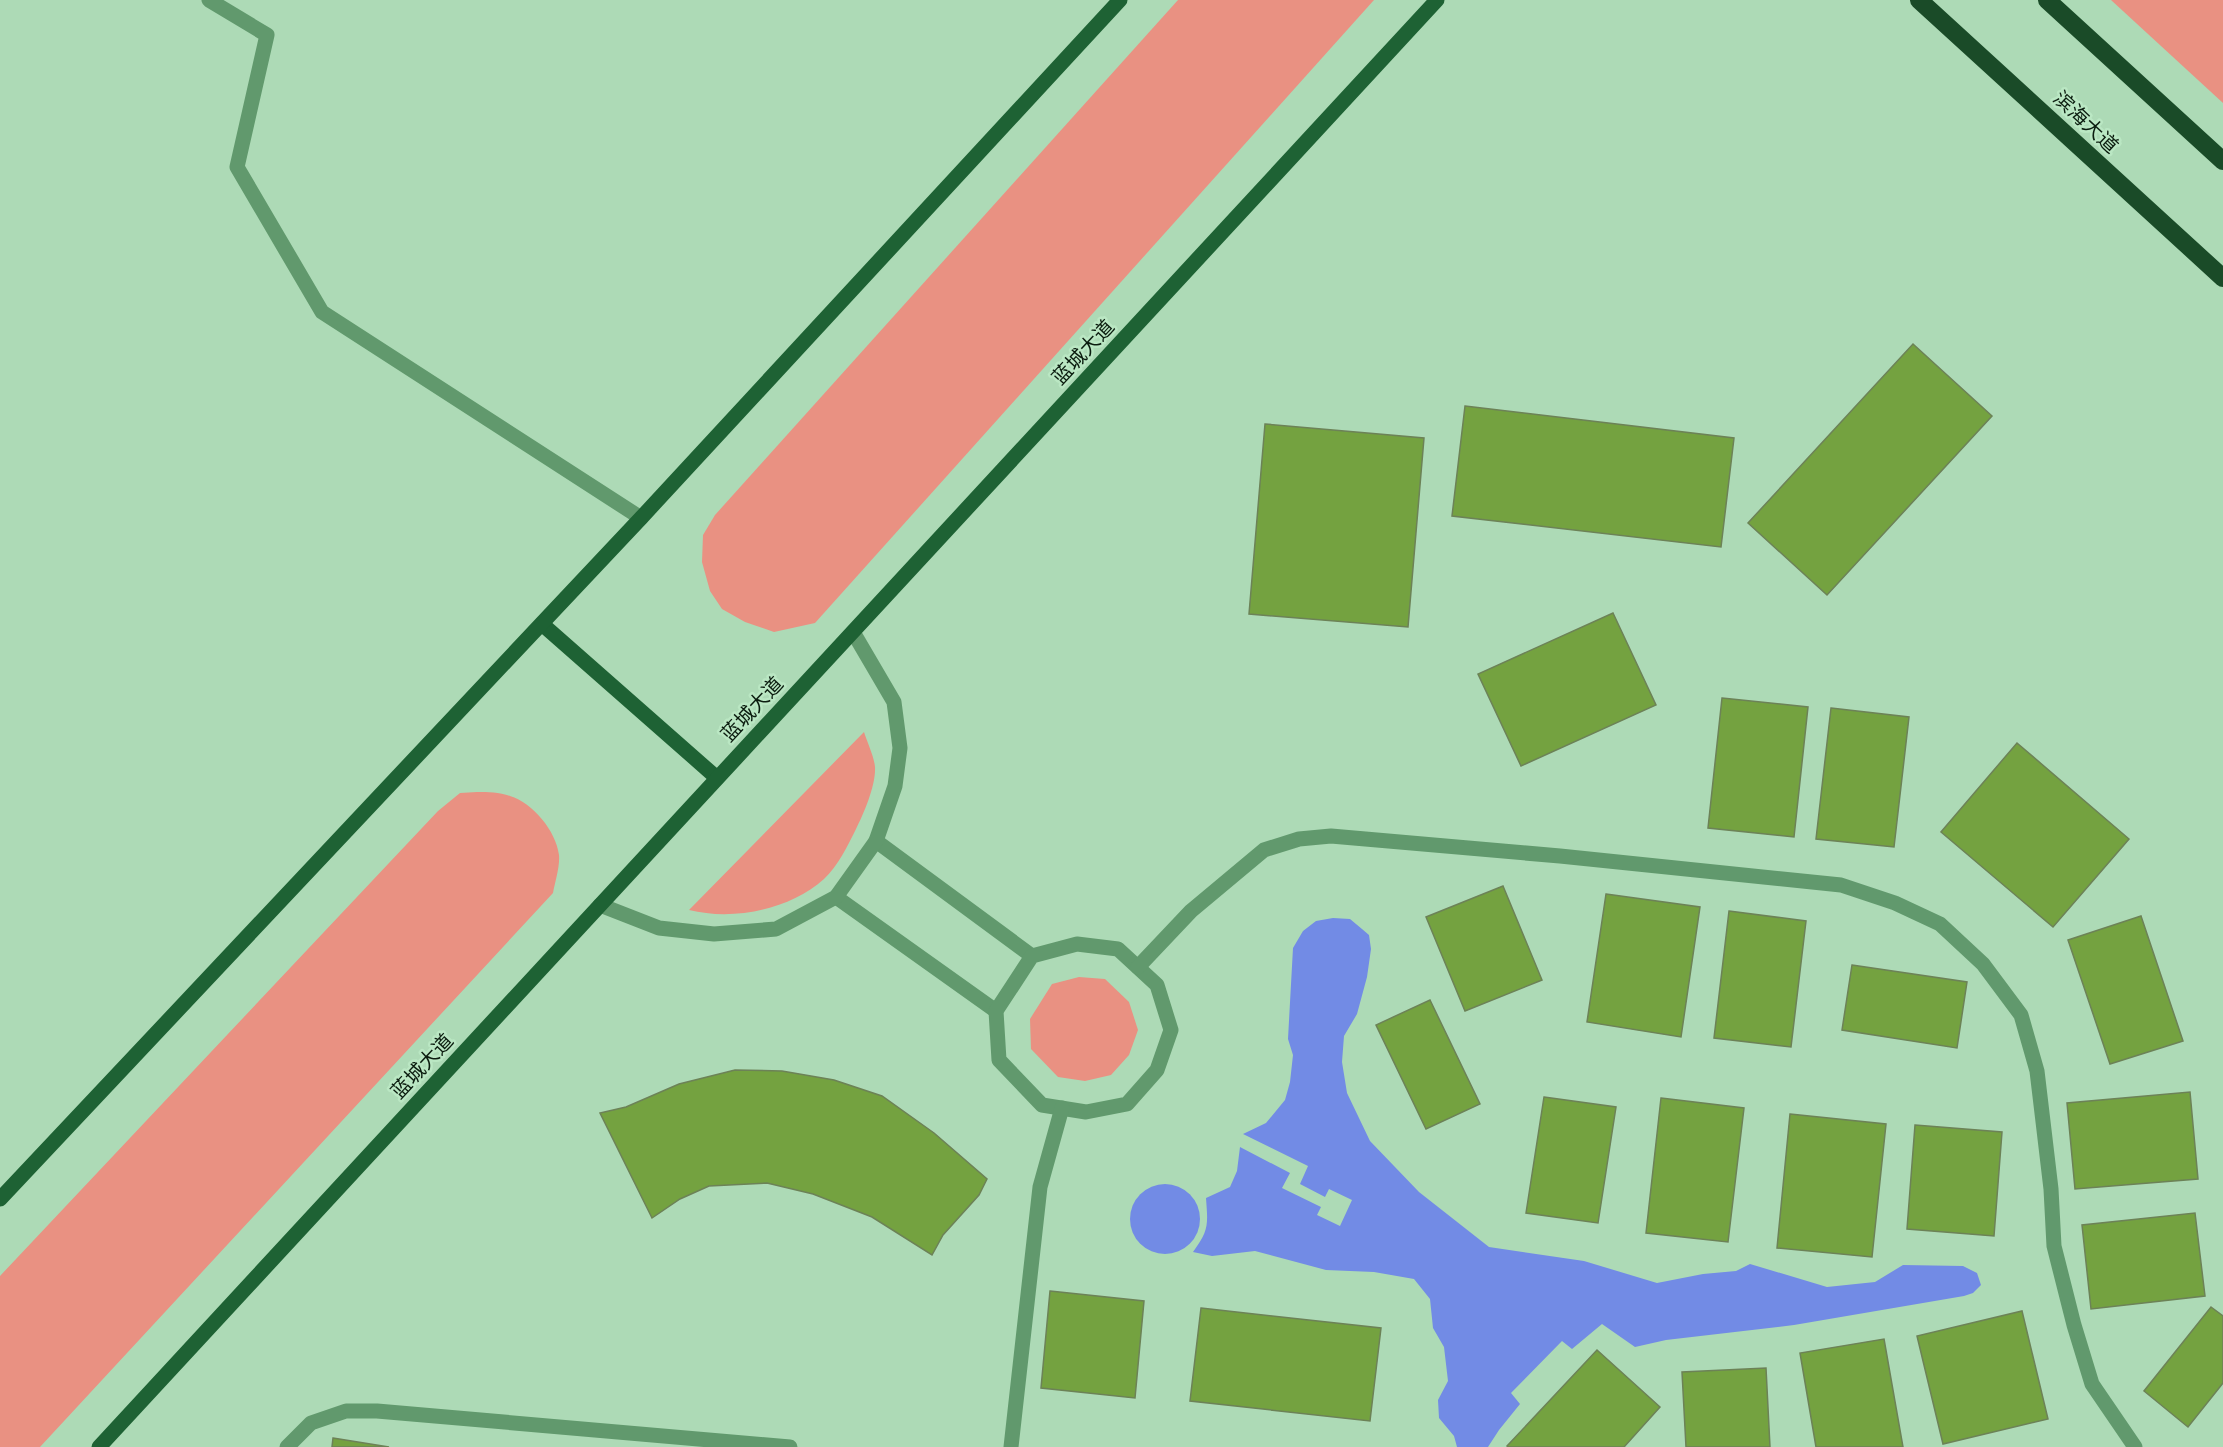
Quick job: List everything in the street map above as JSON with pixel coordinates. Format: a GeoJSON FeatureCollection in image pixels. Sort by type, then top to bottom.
{"type":"FeatureCollection","features":[{"type":"Feature","properties":{"kind":"highway","name":"滨海大道"},"geometry":{"type":"LineString","coordinates":[[1919,0],[2223,278]]}},
{"type":"Feature","properties":{"kind":"highway"},"geometry":{"type":"LineString","coordinates":[[2047,0],[2223,161]]}},
{"type":"Feature","properties":{"kind":"main road"},"geometry":{"type":"LineString","coordinates":[[0,1199],[542,624],[1120,0]]}},
{"type":"Feature","properties":{"kind":"main road","name":"蓝城大道"},"geometry":{"type":"LineString","coordinates":[[99,1447],[1437,0]]}},
{"type":"Feature","properties":{"kind":"main road"},"geometry":{"type":"LineString","coordinates":[[542,624],[717,778]]}},
{"type":"Feature","properties":{"kind":"street"},"geometry":{"type":"LineString","coordinates":[[209,0],[267,35],[237,167],[322,312],[641,518]]}},
{"type":"Feature","properties":{"kind":"street"},"geometry":{"type":"LineString","coordinates":[[600,905],[659,928],[714,934],[776,929],[836,897],[876,841],[895,786],[900,748],[894,702],[853,632]]}},
{"type":"Feature","properties":{"kind":"street"},"geometry":{"type":"LineString","coordinates":[[1138,967],[1191,911],[1264,850],[1299,839],[1331,836],[1571,857],[1842,885],[1895,903],[1940,924],[1983,964],[2021,1015],[2037,1071],[2051,1189],[2054,1246],[2074,1325],[2092,1384],[2135,1447]]}},
{"type":"Feature","properties":{"kind":"street"},"geometry":{"type":"LineString","coordinates":[[876,841],[1032,956]]}},
{"type":"Feature","properties":{"kind":"street"},"geometry":{"type":"LineString","coordinates":[[836,897],[996,1011]]}},
{"type":"Feature","properties":{"kind":"street"},"geometry":{"type":"LineString","coordinates":[[1077,944],[1118,948],[1157,986],[1171,1030],[1157,1070],[1127,1104],[1086,1112],[1042,1105],[999,1060],[996,1011],[1032,956],[1077,944]]}},
{"type":"Feature","properties":{"kind":"street"},"geometry":{"type":"LineString","coordinates":[[1011,1447],[1040,1187],[1062,1108]]}},
{"type":"Feature","properties":{"kind":"street"},"geometry":{"type":"LineString","coordinates":[[287,1447],[311,1422],[346,1411],[376,1411],[790,1447]]}},
{"type":"Feature","properties":{"kind":"shaded area"},"geometry":{"type":"Polygon","coordinates":[[[1178,0],[1374,0],[815,623],[774,632],[745,622],[722,609],[710,591],[702,562],[703,535],[715,515],[1178,0]]]}},
{"type":"Feature","properties":{"kind":"shaded area"},"geometry":{"type":"Polygon","coordinates":[[[2111,0],[2223,0],[2223,103],[2111,0]]]}},
{"type":"Feature","properties":{"kind":"shaded area"},"geometry":{"type":"Polygon","coordinates":[[[864,732],[875,767],[872,790],[846,848],[824,879],[810,890],[794,898],[760,910],[724,914],[689,910],[864,732]]]}},
{"type":"Feature","properties":{"kind":"shaded area"},"geometry":{"type":"Polygon","coordinates":[[[477,792],[510,796],[527,805],[542,819],[553,837],[559,855],[553,893],[40,1447],[0,1447],[0,1276],[438,811],[460,793],[477,792]]]}},
{"type":"Feature","properties":{"kind":"shaded area"},"geometry":{"type":"Polygon","coordinates":[[[1079,977],[1105,979],[1129,1002],[1138,1030],[1129,1055],[1111,1075],[1085,1081],[1058,1077],[1031,1049],[1030,1019],[1052,984],[1079,977]]]}},
{"type":"Feature","properties":{"kind":"water"},"geometry":{"type":"Polygon","coordinates":[[[1333,918],[1350,919],[1369,935],[1371,949],[1367,977],[1357,1014],[1344,1036],[1342,1062],[1347,1093],[1370,1141],[1419,1192],[1489,1247],[1584,1261],[1657,1283],[1703,1274],[1736,1271],[1750,1264],[1827,1287],[1875,1282],[1903,1265],[1963,1266],[1977,1273],[1981,1285],[1973,1293],[1964,1296],[1794,1325],[1666,1340],[1635,1347],[1602,1324],[1572,1349],[1562,1341],[1511,1393],[1520,1404],[1488,1447],[1457,1447],[1454,1436],[1439,1418],[1438,1400],[1448,1381],[1444,1347],[1433,1328],[1430,1299],[1414,1279],[1374,1272],[1326,1270],[1255,1251],[1212,1256],[1193,1252],[1206,1227],[1206,1198],[1230,1187],[1237,1171],[1240,1147],[1290,1173],[1282,1188],[1321,1207],[1317,1215],[1340,1226],[1352,1200],[1329,1189],[1325,1197],[1300,1184],[1308,1166],[1243,1134],[1266,1123],[1285,1100],[1293,1055],[1288,1039],[1293,948],[1303,931],[1316,921],[1333,918]]]}},
{"type":"Feature","properties":{"kind":"water"},"geometry":{"type":"Polygon","coordinates":[[[1165,1184],[1178,1187],[1190,1194],[1197,1206],[1200,1219],[1197,1232],[1190,1244],[1178,1251],[1165,1254],[1152,1251],[1140,1244],[1133,1232],[1130,1219],[1133,1206],[1140,1194],[1152,1187],[1165,1184]]]}},
{"type":"Feature","properties":{"kind":"building"},"geometry":{"type":"Polygon","coordinates":[[[1913,344],[1992,416],[1827,595],[1748,523],[1913,344]]]}},
{"type":"Feature","properties":{"kind":"building"},"geometry":{"type":"Polygon","coordinates":[[[1465,406],[1734,438],[1721,547],[1452,516],[1465,406]]]}},
{"type":"Feature","properties":{"kind":"building"},"geometry":{"type":"Polygon","coordinates":[[[1265,424],[1424,438],[1408,627],[1249,614],[1265,424]]]}},
{"type":"Feature","properties":{"kind":"building"},"geometry":{"type":"Polygon","coordinates":[[[1613,613],[1656,705],[1521,766],[1478,674],[1613,613]]]}},
{"type":"Feature","properties":{"kind":"building"},"geometry":{"type":"Polygon","coordinates":[[[1722,698],[1808,707],[1794,837],[1708,828],[1722,698]]]}},
{"type":"Feature","properties":{"kind":"building"},"geometry":{"type":"Polygon","coordinates":[[[1831,708],[1909,717],[1894,847],[1816,839],[1831,708]]]}},
{"type":"Feature","properties":{"kind":"building"},"geometry":{"type":"Polygon","coordinates":[[[2017,743],[2129,839],[2053,927],[1941,832],[2017,743]]]}},
{"type":"Feature","properties":{"kind":"building"},"geometry":{"type":"Polygon","coordinates":[[[1503,886],[1542,980],[1465,1011],[1426,917],[1503,886]]]}},
{"type":"Feature","properties":{"kind":"building"},"geometry":{"type":"Polygon","coordinates":[[[1606,894],[1700,907],[1681,1037],[1587,1022],[1606,894]]]}},
{"type":"Feature","properties":{"kind":"building"},"geometry":{"type":"Polygon","coordinates":[[[1729,911],[1806,921],[1791,1047],[1714,1038],[1729,911]]]}},
{"type":"Feature","properties":{"kind":"building"},"geometry":{"type":"Polygon","coordinates":[[[2141,916],[2183,1041],[2110,1064],[2068,940],[2141,916]]]}},
{"type":"Feature","properties":{"kind":"building"},"geometry":{"type":"Polygon","coordinates":[[[1852,965],[1967,982],[1957,1048],[1842,1030],[1852,965]]]}},
{"type":"Feature","properties":{"kind":"building"},"geometry":{"type":"Polygon","coordinates":[[[1430,1000],[1480,1104],[1426,1129],[1376,1025],[1430,1000]]]}},
{"type":"Feature","properties":{"kind":"building"},"geometry":{"type":"Polygon","coordinates":[[[735,1070],[782,1071],[834,1080],[882,1096],[934,1133],[987,1179],[979,1195],[943,1235],[932,1255],[872,1217],[813,1194],[767,1183],[709,1186],[680,1199],[652,1218],[600,1113],[626,1107],[679,1084],[735,1070]]]}},
{"type":"Feature","properties":{"kind":"building"},"geometry":{"type":"Polygon","coordinates":[[[2190,1092],[2198,1179],[2075,1189],[2067,1103],[2190,1092]]]}},
{"type":"Feature","properties":{"kind":"building"},"geometry":{"type":"Polygon","coordinates":[[[1544,1097],[1616,1107],[1598,1223],[1526,1213],[1544,1097]]]}},
{"type":"Feature","properties":{"kind":"building"},"geometry":{"type":"Polygon","coordinates":[[[1661,1098],[1744,1108],[1728,1242],[1646,1233],[1661,1098]]]}},
{"type":"Feature","properties":{"kind":"building"},"geometry":{"type":"Polygon","coordinates":[[[1790,1114],[1886,1124],[1872,1257],[1777,1248],[1790,1114]]]}},
{"type":"Feature","properties":{"kind":"building"},"geometry":{"type":"Polygon","coordinates":[[[1915,1125],[2002,1132],[1994,1236],[1907,1229],[1915,1125]]]}},
{"type":"Feature","properties":{"kind":"building"},"geometry":{"type":"Polygon","coordinates":[[[2195,1213],[2205,1296],[2091,1309],[2082,1225],[2195,1213]]]}},
{"type":"Feature","properties":{"kind":"building"},"geometry":{"type":"Polygon","coordinates":[[[1050,1291],[1144,1301],[1135,1398],[1041,1388],[1050,1291]]]}},
{"type":"Feature","properties":{"kind":"building"},"geometry":{"type":"Polygon","coordinates":[[[2211,1307],[2223,1316],[2223,1383],[2188,1427],[2144,1391],[2211,1307]]]}},
{"type":"Feature","properties":{"kind":"building"},"geometry":{"type":"Polygon","coordinates":[[[1201,1308],[1381,1328],[1370,1421],[1190,1401],[1201,1308]]]}},
{"type":"Feature","properties":{"kind":"building"},"geometry":{"type":"Polygon","coordinates":[[[2022,1311],[2048,1419],[1943,1444],[1917,1336],[2022,1311]]]}},
{"type":"Feature","properties":{"kind":"building"},"geometry":{"type":"Polygon","coordinates":[[[1884,1339],[1903,1447],[1816,1447],[1800,1353],[1884,1339]]]}},
{"type":"Feature","properties":{"kind":"building"},"geometry":{"type":"Polygon","coordinates":[[[1597,1350],[1660,1407],[1624,1447],[1508,1447],[1507,1446],[1597,1350]]]}},
{"type":"Feature","properties":{"kind":"building"},"geometry":{"type":"Polygon","coordinates":[[[1766,1368],[1770,1447],[1686,1447],[1682,1372],[1766,1368]]]}},
{"type":"Feature","properties":{"kind":"building"},"geometry":{"type":"Polygon","coordinates":[[[333,1438],[389,1447],[332,1447],[333,1438]]]}}]}
